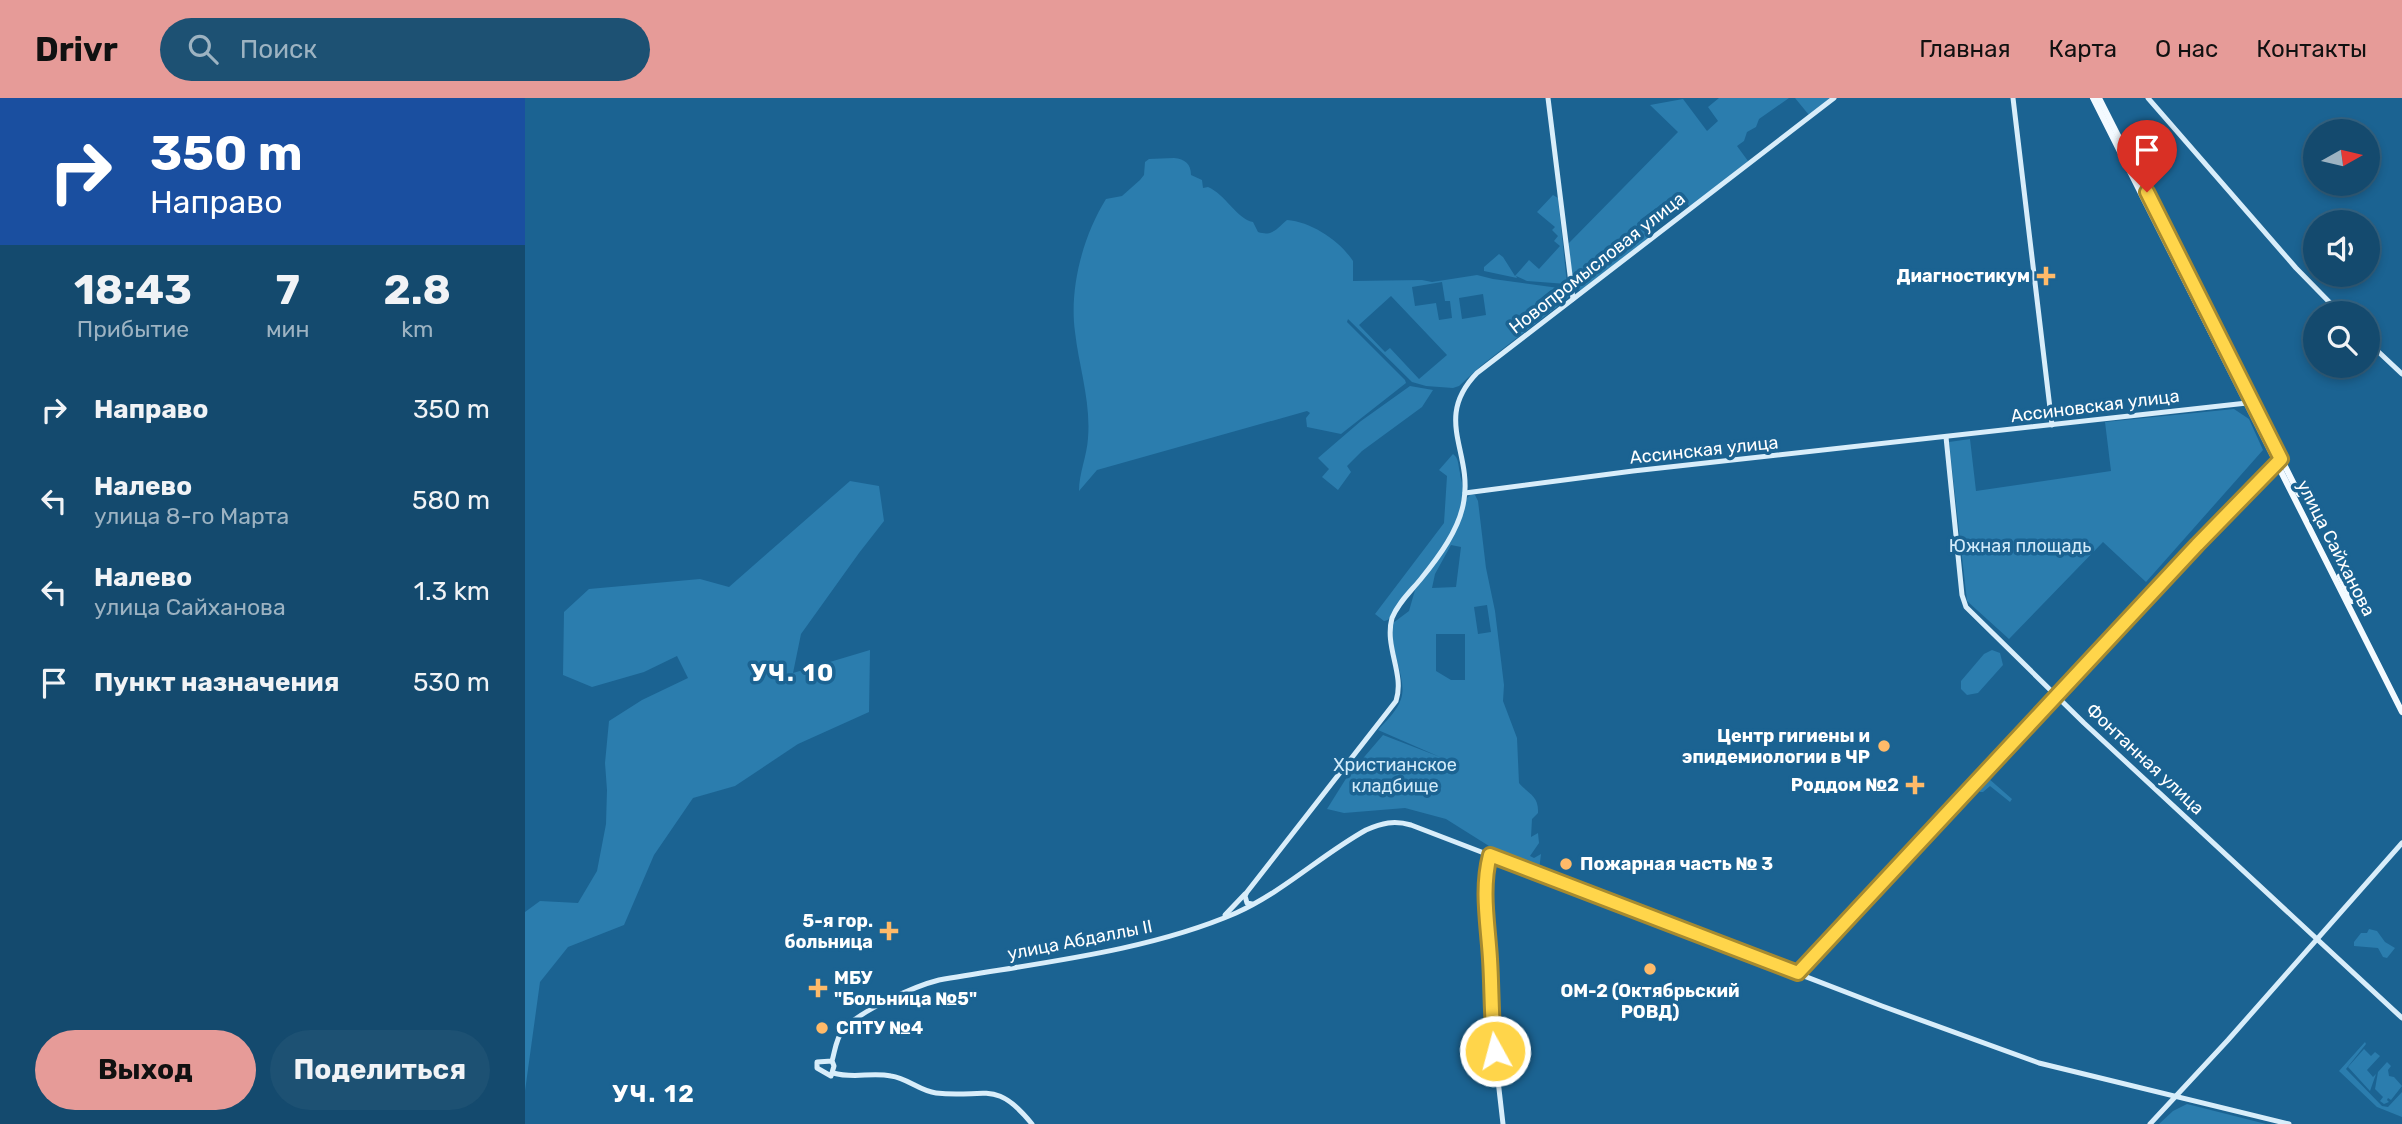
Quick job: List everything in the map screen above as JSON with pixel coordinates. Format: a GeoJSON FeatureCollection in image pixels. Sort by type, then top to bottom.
{"type":"FeatureCollection","features":[{"type":"Feature","properties":{"kind":"main road","name":"улица Сайханова"},"geometry":{"type":"LineString","coordinates":[[2093,98],[2247,403],[2279,460],[2402,712]]}},
{"type":"Feature","properties":{"kind":"main road","name":"улица Сайханова"},"geometry":{"type":"LineString","coordinates":[[2099,98],[2402,703]]}},
{"type":"Feature","properties":{"kind":"street"},"geometry":{"type":"LineString","coordinates":[[1548,98],[1573,299]]}},
{"type":"Feature","properties":{"kind":"street","name":"Новопромысловая улица"},"geometry":{"type":"LineString","coordinates":[[1465,493],[1456,419],[1462,391],[1477,373],[1834,98]]}},
{"type":"Feature","properties":{"kind":"street"},"geometry":{"type":"LineString","coordinates":[[2013,98],[2052,425]]}},
{"type":"Feature","properties":{"kind":"street"},"geometry":{"type":"LineString","coordinates":[[2148,98],[2296,268],[2328,301]]}},
{"type":"Feature","properties":{"kind":"street"},"geometry":{"type":"LineString","coordinates":[[2380,353],[2402,374]]}},
{"type":"Feature","properties":{"kind":"street","name":"Ассиновская улица"},"geometry":{"type":"LineString","coordinates":[[1947,438],[2247,403]]}},
{"type":"Feature","properties":{"kind":"street","name":"Ассинская улица"},"geometry":{"type":"LineString","coordinates":[[1465,493],[1947,438]]}},
{"type":"Feature","properties":{"kind":"street","name":"Фонтанная улица"},"geometry":{"type":"LineString","coordinates":[[1947,438],[1964,604],[2057,695],[2402,1018]]}},
{"type":"Feature","properties":{"kind":"street"},"geometry":{"type":"LineString","coordinates":[[1798,973],[2279,460]]}},
{"type":"Feature","properties":{"kind":"street"},"geometry":{"type":"LineString","coordinates":[[1217,920],[1228,913],[1247,892],[1396,701],[1398,688],[1389,635],[1392,618],[1450,536],[1460,514],[1465,493]]}},
{"type":"Feature","properties":{"kind":"street","name":"улица Абдаллы II"},"geometry":{"type":"LineString","coordinates":[[832,1061],[841,1033],[849,1024],[915,988],[939,980],[1128,947],[1217,920],[1254,904],[1349,840],[1389,822],[1411,825],[2039,1063],[2289,1124]]}},
{"type":"Feature","properties":{"kind":"street"},"geometry":{"type":"LineString","coordinates":[[2150,1124],[2402,843]]}},
{"type":"Feature","properties":{"kind":"street"},"geometry":{"type":"LineString","coordinates":[[1490,855],[1485,883],[1490,1010],[1503,1124]]}},
{"type":"Feature","properties":{"kind":"street"},"geometry":{"type":"LineString","coordinates":[[1247,892],[1247,903],[1254,904]]}},
{"type":"Feature","properties":{"kind":"street"},"geometry":{"type":"LineString","coordinates":[[832,1073],[832,1061],[815,1064],[831,1076],[832,1073],[855,1077],[894,1076],[937,1093],[983,1093],[1001,1096],[1016,1105],[1032,1124]]}},
{"type":"Feature","properties":{"kind":"green space"},"geometry":{"type":"Polygon","coordinates":[[[1719,98],[1789,98],[1759,119],[1756,127],[1747,132],[1744,141],[1737,146],[1748,161],[1690,207],[1678,192],[1640,220],[1640,225],[1649,238],[1581,290],[1574,289],[1568,244],[1678,132],[1650,105],[1683,99],[1707,131],[1718,121],[1708,107],[1719,98]]]}},
{"type":"Feature","properties":{"kind":"green space"},"geometry":{"type":"Polygon","coordinates":[[[1795,98],[1831,98],[1809,115],[1795,98]]]}},
{"type":"Feature","properties":{"kind":"green space"},"geometry":{"type":"Polygon","coordinates":[[[1174,158],[1184,161],[1189,165],[1191,175],[1202,180],[1203,188],[1214,190],[1242,216],[1253,222],[1258,232],[1271,233],[1287,220],[1306,224],[1325,234],[1341,246],[1353,261],[1353,281],[1432,282],[1477,275],[1566,289],[1570,294],[1459,386],[1453,388],[1412,382],[1348,319],[1347,322],[1406,383],[1341,434],[1307,427],[1306,418],[1310,413],[1307,411],[1097,470],[1079,491],[1088,425],[1074,315],[1076,280],[1091,229],[1106,199],[1122,196],[1140,180],[1144,175],[1145,162],[1149,159],[1174,158]],[[1442,282],[1412,287],[1415,306],[1436,303],[1439,320],[1452,318],[1450,301],[1445,301],[1442,282]],[[1551,290],[1536,302],[1542,310],[1560,297],[1555,290],[1551,290]],[[1483,294],[1459,298],[1462,319],[1486,315],[1483,294]],[[1391,296],[1359,325],[1385,352],[1390,348],[1419,379],[1447,355],[1391,296]]]}},
{"type":"Feature","properties":{"kind":"green space"},"geometry":{"type":"Polygon","coordinates":[[[1553,195],[1558,198],[1567,284],[1527,281],[1516,276],[1517,278],[1484,271],[1484,267],[1499,254],[1515,276],[1529,260],[1539,269],[1560,246],[1554,241],[1558,236],[1552,230],[1555,227],[1537,212],[1553,195]]]}},
{"type":"Feature","properties":{"kind":"green space"},"geometry":{"type":"Polygon","coordinates":[[[1410,386],[1433,390],[1422,407],[1362,451],[1347,466],[1351,472],[1338,490],[1322,477],[1329,469],[1318,458],[1361,421],[1410,386]]]}},
{"type":"Feature","properties":{"kind":"green space","name":"Южная площадь"},"geometry":{"type":"Polygon","coordinates":[[[2234,409],[2249,419],[2263,450],[2146,582],[2103,542],[2009,639],[1967,601],[1949,442],[1970,439],[1976,491],[2111,471],[2105,422],[2234,409]]]}},
{"type":"Feature","properties":{"kind":"green space"},"geometry":{"type":"Polygon","coordinates":[[[1453,454],[1458,462],[1463,489],[1455,525],[1435,558],[1388,620],[1384,621],[1375,614],[1444,523],[1447,476],[1439,470],[1453,454]]]}},
{"type":"Feature","properties":{"kind":"green space"},"geometry":{"type":"Polygon","coordinates":[[[850,481],[879,486],[884,521],[801,634],[793,673],[870,650],[869,712],[798,744],[735,786],[693,798],[654,855],[624,925],[568,947],[540,982],[525,1091],[525,912],[540,901],[578,903],[597,871],[606,824],[605,763],[609,721],[642,700],[688,678],[677,656],[644,672],[592,687],[563,675],[564,612],[589,589],[700,579],[729,587],[850,481]]]}},
{"type":"Feature","properties":{"kind":"green space","name":"Христианское кладбище"},"geometry":{"type":"Polygon","coordinates":[[[1471,494],[1475,495],[1478,501],[1486,568],[1495,611],[1504,685],[1503,701],[1517,738],[1519,783],[1535,798],[1538,807],[1538,813],[1532,819],[1531,837],[1538,833],[1539,843],[1530,856],[1534,858],[1541,854],[1539,870],[1532,868],[1523,859],[1489,846],[1446,819],[1405,808],[1344,813],[1327,809],[1347,777],[1383,735],[1440,757],[1378,730],[1397,708],[1401,699],[1402,682],[1393,643],[1393,623],[1409,611],[1415,590],[1452,537],[1471,494]],[[1451,545],[1435,574],[1432,588],[1456,587],[1461,547],[1451,545]],[[1487,605],[1474,607],[1478,634],[1491,632],[1487,605]],[[1436,634],[1436,671],[1451,680],[1465,680],[1465,634],[1436,634]]]}},
{"type":"Feature","properties":{"kind":"green space"},"geometry":{"type":"Polygon","coordinates":[[[1992,650],[2000,653],[2003,665],[1978,693],[1967,695],[1961,689],[1961,681],[1984,654],[1992,650]]]}},
{"type":"Feature","properties":{"kind":"green space"},"geometry":{"type":"Polygon","coordinates":[[[1988,778],[2012,799],[2010,802],[1990,786],[1980,792],[1979,784],[1988,778]]]}},
{"type":"Feature","properties":{"kind":"green space"},"geometry":{"type":"Polygon","coordinates":[[[2369,929],[2377,931],[2385,942],[2395,948],[2387,958],[2383,957],[2378,948],[2354,946],[2361,933],[2367,933],[2369,929]]]}},
{"type":"Feature","properties":{"kind":"green space"},"geometry":{"type":"Polygon","coordinates":[[[2365,1042],[2346,1069],[2382,1106],[2388,1107],[2402,1092],[2402,1117],[2377,1107],[2339,1071],[2365,1042]]]}},
{"type":"Feature","properties":{"kind":"green space"},"geometry":{"type":"Polygon","coordinates":[[[2364,1049],[2371,1056],[2375,1052],[2380,1056],[2367,1070],[2373,1077],[2376,1074],[2370,1091],[2348,1067],[2364,1049]]]}},
{"type":"Feature","properties":{"kind":"green space"},"geometry":{"type":"Polygon","coordinates":[[[2387,1062],[2391,1066],[2388,1070],[2389,1076],[2394,1077],[2402,1086],[2391,1100],[2388,1098],[2389,1102],[2384,1104],[2380,1101],[2383,1097],[2375,1089],[2378,1072],[2387,1062]]]}},
{"type":"Feature","properties":{"kind":"green space"},"geometry":{"type":"Polygon","coordinates":[[[2187,1104],[2266,1124],[2159,1124],[2173,1111],[2187,1104]]]}},
{"type":"Feature","properties":{"kind":"place","name":"Диагностикум"},"geometry":{"type":"Point","coordinates":[2046,276]}},
{"type":"Feature","properties":{"kind":"place","name":"Центр гигиены и эпидемиологии в ЧР"},"geometry":{"type":"Point","coordinates":[1884,746]}},
{"type":"Feature","properties":{"kind":"place","name":"Роддом №2"},"geometry":{"type":"Point","coordinates":[1915,785]}},
{"type":"Feature","properties":{"kind":"place","name":"Пожарная часть № 3"},"geometry":{"type":"Point","coordinates":[1566,864]}},
{"type":"Feature","properties":{"kind":"place","name":"5-я гор. больница"},"geometry":{"type":"Point","coordinates":[889,931]}},
{"type":"Feature","properties":{"kind":"place","name":"ОМ-2 (Октябрьский РОВД)"},"geometry":{"type":"Point","coordinates":[1650,969]}},
{"type":"Feature","properties":{"kind":"place","name":"МБУ \"Больница №5\""},"geometry":{"type":"Point","coordinates":[818,988]}},
{"type":"Feature","properties":{"kind":"place","name":"СПТУ №4"},"geometry":{"type":"Point","coordinates":[822,1028]}},
{"type":"Feature","properties":{"kind":"district","name":"УЧ. 10"},"geometry":{"type":"Point","coordinates":[793,673]}},
{"type":"Feature","properties":{"kind":"district","name":"УЧ. 12"},"geometry":{"type":"Point","coordinates":[654,1094]}},
{"type":"Feature","properties":{"kind":"route"},"geometry":{"type":"LineString","coordinates":[[1495,1051],[1490,1010],[1490,958],[1485,898],[1490,855],[1798,973],[2197,545],[2281,459],[2147,192]]}}]}
